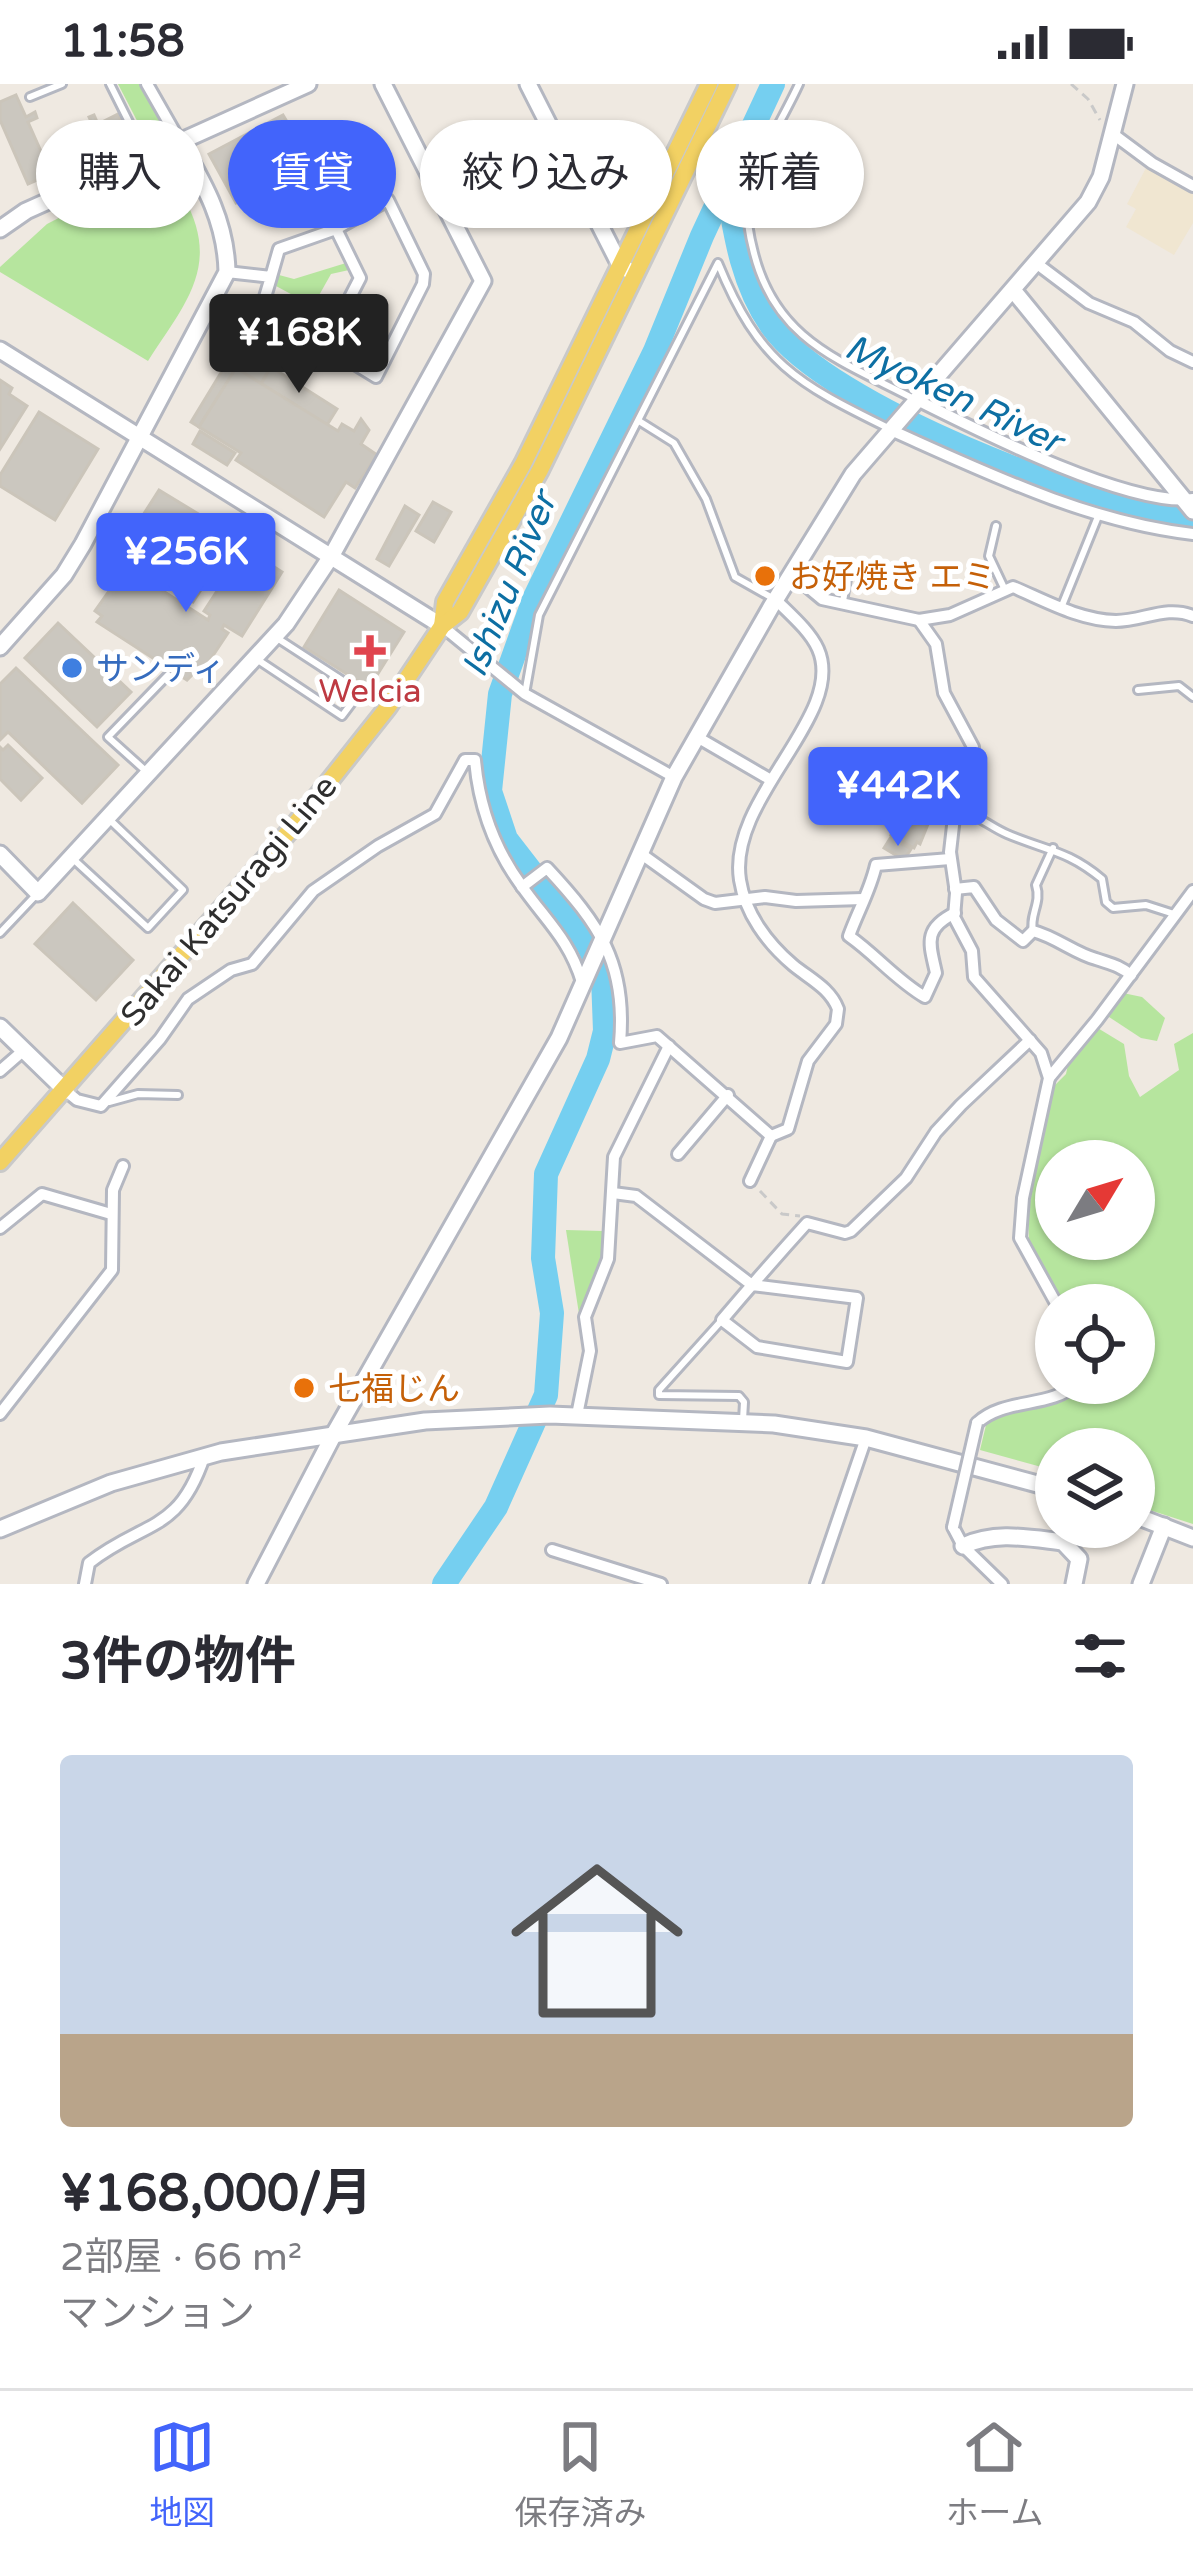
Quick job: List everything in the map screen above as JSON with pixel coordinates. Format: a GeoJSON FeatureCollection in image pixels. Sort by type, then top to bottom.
{"type":"FeatureCollection","features":[{"type":"Feature","properties":{"kind":"main road","name":"Sakai Katsuragi Line"},"geometry":{"type":"LineString","coordinates":[[442,626],[445,602],[523,464],[709,84]]}},
{"type":"Feature","properties":{"kind":"main road","name":"Sakai Katsuragi Line"},"geometry":{"type":"LineString","coordinates":[[0,1162],[293,827],[388,707],[442,626],[460,612],[540,470],[728,84]]}},
{"type":"Feature","properties":{"kind":"street"},"geometry":{"type":"LineString","coordinates":[[147,84],[168,120]]}},
{"type":"Feature","properties":{"kind":"street"},"geometry":{"type":"LineString","coordinates":[[204,129],[308,84]]}},
{"type":"Feature","properties":{"kind":"street"},"geometry":{"type":"LineString","coordinates":[[0,854],[38,893],[274,636],[332,555],[483,281],[383,84]]}},
{"type":"Feature","properties":{"kind":"street"},"geometry":{"type":"LineString","coordinates":[[528,84],[620,266],[637,275]]}},
{"type":"Feature","properties":{"kind":"street"},"geometry":{"type":"LineString","coordinates":[[256,1584],[334,1433],[560,1038],[674,777],[776,600],[854,474],[1088,202],[1101,177],[1125,84]]}},
{"type":"Feature","properties":{"kind":"street"},"geometry":{"type":"LineString","coordinates":[[1114,134],[1193,186]]}},
{"type":"Feature","properties":{"kind":"street"},"geometry":{"type":"LineString","coordinates":[[0,647],[64,575],[142,438],[227,272],[226,237],[204,186]]}},
{"type":"Feature","properties":{"kind":"street"},"geometry":{"type":"LineString","coordinates":[[388,200],[424,274],[376,377],[262,307],[279,248],[336,229],[388,200]]}},
{"type":"Feature","properties":{"kind":"street"},"geometry":{"type":"LineString","coordinates":[[0,229],[36,207]]}},
{"type":"Feature","properties":{"kind":"street"},"geometry":{"type":"LineString","coordinates":[[326,344],[360,278],[336,229]]}},
{"type":"Feature","properties":{"kind":"street"},"geometry":{"type":"LineString","coordinates":[[1036,263],[1089,303],[1134,322],[1170,351],[1193,362]]}},
{"type":"Feature","properties":{"kind":"street"},"geometry":{"type":"LineString","coordinates":[[227,272],[271,277]]}},
{"type":"Feature","properties":{"kind":"street"},"geometry":{"type":"LineString","coordinates":[[1012,290],[1190,503]]}},
{"type":"Feature","properties":{"kind":"street"},"geometry":{"type":"LineString","coordinates":[[0,350],[442,626],[521,691],[674,777]]}},
{"type":"Feature","properties":{"kind":"street"},"geometry":{"type":"LineString","coordinates":[[918,402],[1017,450],[1190,503]]}},
{"type":"Feature","properties":{"kind":"street"},"geometry":{"type":"LineString","coordinates":[[895,429],[1004,481],[1156,530],[1193,534]]}},
{"type":"Feature","properties":{"kind":"street"},"geometry":{"type":"LineString","coordinates":[[792,574],[822,598],[919,620],[950,615],[1013,587],[1083,616],[1118,621],[1168,610],[1193,616]]}},
{"type":"Feature","properties":{"kind":"street"},"geometry":{"type":"LineString","coordinates":[[750,1181],[771,1136],[788,1129],[808,1061],[814,1047],[836,1024],[838,1010],[827,990],[771,944],[744,899],[738,857],[744,827],[814,708],[822,682],[818,650],[776,600]]}},
{"type":"Feature","properties":{"kind":"street"},"geometry":{"type":"LineString","coordinates":[[919,620],[936,644],[944,693],[973,747],[956,811],[950,859],[955,913],[972,951],[974,977],[1041,1053],[1049,1078]]}},
{"type":"Feature","properties":{"kind":"street"},"geometry":{"type":"LineString","coordinates":[[697,737],[771,780]]}},
{"type":"Feature","properties":{"kind":"street"},"geometry":{"type":"LineString","coordinates":[[0,1027],[76,1100],[100,1106],[160,1039],[188,999],[231,970],[252,964],[313,891],[435,814],[465,760],[475,760],[478,794],[494,837],[522,887],[567,942],[583,981]]}},
{"type":"Feature","properties":{"kind":"street"},"geometry":{"type":"LineString","coordinates":[[640,854],[715,903],[863,898]]}},
{"type":"Feature","properties":{"kind":"street"},"geometry":{"type":"LineString","coordinates":[[950,859],[876,866],[849,936],[872,952],[898,981],[925,997],[936,973],[928,952],[933,934],[940,920],[955,913]]}},
{"type":"Feature","properties":{"kind":"street"},"geometry":{"type":"LineString","coordinates":[[522,887],[547,868],[602,937],[620,980],[620,1043],[656,1036],[771,1136]]}},
{"type":"Feature","properties":{"kind":"street"},"geometry":{"type":"LineString","coordinates":[[956,889],[974,887],[995,920],[1024,941],[1033,932],[1054,937],[1092,959],[1118,964],[1131,975]]}},
{"type":"Feature","properties":{"kind":"street"},"geometry":{"type":"LineString","coordinates":[[1045,1284],[1020,1238],[1023,1198],[1049,1078],[1193,891]]}},
{"type":"Feature","properties":{"kind":"street"},"geometry":{"type":"LineString","coordinates":[[614,1193],[636,1196],[752,1285],[856,1298],[847,1362],[757,1347],[722,1320],[752,1285],[807,1223],[851,1231],[906,1178],[936,1132],[961,1105],[1030,1040]]}},
{"type":"Feature","properties":{"kind":"street"},"geometry":{"type":"LineString","coordinates":[[578,1415],[590,1351],[585,1317],[608,1258],[614,1157],[669,1046]]}},
{"type":"Feature","properties":{"kind":"street"},"geometry":{"type":"LineString","coordinates":[[0,1071],[24,1050]]}},
{"type":"Feature","properties":{"kind":"street"},"geometry":{"type":"LineString","coordinates":[[678,1154],[728,1095]]}},
{"type":"Feature","properties":{"kind":"street"},"geometry":{"type":"LineString","coordinates":[[0,1414],[112,1270],[113,1190],[123,1166]]}},
{"type":"Feature","properties":{"kind":"street"},"geometry":{"type":"LineString","coordinates":[[0,1228],[42,1194],[111,1214]]}},
{"type":"Feature","properties":{"kind":"street"},"geometry":{"type":"LineString","coordinates":[[1002,1584],[963,1546],[953,1527],[977,1423],[989,1412],[1035,1401]]}},
{"type":"Feature","properties":{"kind":"street"},"geometry":{"type":"LineString","coordinates":[[0,1529],[111,1483],[204,1457],[334,1433],[513,1416],[743,1423],[866,1438],[1035,1483]]}},
{"type":"Feature","properties":{"kind":"street"},"geometry":{"type":"LineString","coordinates":[[816,1584],[866,1438]]}},
{"type":"Feature","properties":{"kind":"street"},"geometry":{"type":"LineString","coordinates":[[85,1584],[89,1563],[106,1549],[157,1526],[193,1491],[204,1457]]}},
{"type":"Feature","properties":{"kind":"street"},"geometry":{"type":"LineString","coordinates":[[1141,1584],[1178,1532]]}},
{"type":"Feature","properties":{"kind":"street"},"geometry":{"type":"LineString","coordinates":[[963,1546],[1006,1535],[1063,1542],[1078,1559],[1075,1584]]}},
{"type":"Feature","properties":{"kind":"street"},"geometry":{"type":"LineString","coordinates":[[552,1550],[661,1584]]}},
{"type":"Feature","properties":{"kind":"lane"},"geometry":{"type":"LineString","coordinates":[[30,97],[62,84]]}},
{"type":"Feature","properties":{"kind":"lane"},"geometry":{"type":"LineString","coordinates":[[110,84],[128,120]]}},
{"type":"Feature","properties":{"kind":"lane"},"geometry":{"type":"LineString","coordinates":[[800,84],[751,185],[748,227],[758,269],[784,321],[820,349],[918,402]]}},
{"type":"Feature","properties":{"kind":"lane"},"geometry":{"type":"LineString","coordinates":[[521,691],[539,615],[718,263],[734,302],[773,360],[818,394],[895,429]]}},
{"type":"Feature","properties":{"kind":"lane"},"geometry":{"type":"LineString","coordinates":[[639,421],[674,443],[706,499],[735,578],[776,600]]}},
{"type":"Feature","properties":{"kind":"lane"},"geometry":{"type":"LineString","coordinates":[[1061,608],[1099,514]]}},
{"type":"Feature","properties":{"kind":"lane"},"geometry":{"type":"LineString","coordinates":[[996,526],[989,556],[1005,590]]}},
{"type":"Feature","properties":{"kind":"lane"},"geometry":{"type":"LineString","coordinates":[[842,603],[850,563]]}},
{"type":"Feature","properties":{"kind":"lane"},"geometry":{"type":"LineString","coordinates":[[254,658],[342,716],[360,692],[274,636]]}},
{"type":"Feature","properties":{"kind":"lane"},"geometry":{"type":"LineString","coordinates":[[148,773],[107,737],[168,675]]}},
{"type":"Feature","properties":{"kind":"lane"},"geometry":{"type":"LineString","coordinates":[[1138,690],[1179,686],[1193,697]]}},
{"type":"Feature","properties":{"kind":"lane"},"geometry":{"type":"LineString","coordinates":[[956,811],[971,813],[1008,835],[1075,856],[1102,879],[1106,902],[1113,908],[1146,905],[1176,915]]}},
{"type":"Feature","properties":{"kind":"lane"},"geometry":{"type":"LineString","coordinates":[[71,857],[148,928],[183,890],[108,818]]}},
{"type":"Feature","properties":{"kind":"lane"},"geometry":{"type":"LineString","coordinates":[[1033,932],[1031,922],[1040,896],[1036,885],[1053,848]]}},
{"type":"Feature","properties":{"kind":"lane"},"geometry":{"type":"LineString","coordinates":[[0,933],[38,893]]}},
{"type":"Feature","properties":{"kind":"lane"},"geometry":{"type":"LineString","coordinates":[[100,1106],[122,1096],[178,1095]]}},
{"type":"Feature","properties":{"kind":"lane"},"geometry":{"type":"LineString","coordinates":[[722,1320],[658,1390],[659,1395],[739,1396],[744,1402],[743,1423]]}},
{"type":"Feature","properties":{"kind":"path"},"geometry":{"type":"LineString","coordinates":[[1071,84],[1114,134]]}},
{"type":"Feature","properties":{"kind":"path"},"geometry":{"type":"LineString","coordinates":[[750,1181],[782,1214],[797,1214],[807,1223]]}},
{"type":"Feature","properties":{"kind":"shaded area"},"geometry":{"type":"Polygon","coordinates":[[[1147,166],[1193,189],[1193,223],[1174,255],[1126,227],[1136,209],[1127,204],[1147,166]]]}},
{"type":"Feature","properties":{"kind":"green space"},"geometry":{"type":"Polygon","coordinates":[[[118,84],[141,84],[162,120],[137,120],[118,84]]]}},
{"type":"Feature","properties":{"kind":"green space"},"geometry":{"type":"Polygon","coordinates":[[[43,228],[196,228],[199,243],[199,263],[186,301],[148,361],[0,272],[43,228]]]}},
{"type":"Feature","properties":{"kind":"green space"},"geometry":{"type":"Polygon","coordinates":[[[346,263],[349,270],[331,274],[313,306],[276,286],[279,275],[294,279],[346,263]]]}},
{"type":"Feature","properties":{"kind":"green space"},"geometry":{"type":"Polygon","coordinates":[[[1123,993],[1142,997],[1165,1018],[1157,1041],[1141,1038],[1106,1015],[1123,993]]]}},
{"type":"Feature","properties":{"kind":"green space"},"geometry":{"type":"Polygon","coordinates":[[[1096,1027],[1124,1044],[1129,1076],[1140,1097],[1179,1070],[1174,1044],[1193,1033],[1193,1524],[1155,1512],[1155,1428],[1035,1428],[1035,1465],[980,1450],[986,1425],[997,1414],[1046,1404],[1155,1404],[1155,1284],[1053,1284],[1039,1260],[1155,1260],[1155,1140],[1042,1140],[1053,1087],[1066,1074],[1069,1060],[1096,1027]]]}},
{"type":"Feature","properties":{"kind":"green space"},"geometry":{"type":"Polygon","coordinates":[[[1035,1176],[1035,1253],[1029,1243],[1028,1211],[1035,1176]]]}},
{"type":"Feature","properties":{"kind":"green space"},"geometry":{"type":"Polygon","coordinates":[[[566,1230],[603,1231],[601,1257],[579,1314],[566,1230]]]}},
{"type":"Feature","properties":{"kind":"building"},"geometry":{"type":"Polygon","coordinates":[[[16,95],[26,117],[35,112],[37,118],[28,122],[36,140],[36,181],[28,184],[0,120],[0,102],[16,95]]]}},
{"type":"Feature","properties":{"kind":"building"},"geometry":{"type":"Polygon","coordinates":[[[228,144],[228,188],[209,154],[228,144]]]}},
{"type":"Feature","properties":{"kind":"building"},"geometry":{"type":"Polygon","coordinates":[[[239,343],[273,363],[261,384],[236,368],[199,427],[191,422],[239,343]]]}},
{"type":"Feature","properties":{"kind":"building"},"geometry":{"type":"Polygon","coordinates":[[[271,367],[337,409],[327,425],[261,384],[271,367]]]}},
{"type":"Feature","properties":{"kind":"building"},"geometry":{"type":"Polygon","coordinates":[[[236,368],[338,431],[342,424],[354,431],[361,419],[369,430],[361,444],[377,455],[355,488],[346,482],[324,517],[236,460],[241,453],[199,427],[236,368]]]}},
{"type":"Feature","properties":{"kind":"building"},"geometry":{"type":"Polygon","coordinates":[[[0,380],[12,388],[9,394],[27,406],[0,449],[0,380]]]}},
{"type":"Feature","properties":{"kind":"building"},"geometry":{"type":"Polygon","coordinates":[[[39,412],[98,449],[55,520],[0,486],[0,475],[39,412]]]}},
{"type":"Feature","properties":{"kind":"building"},"geometry":{"type":"Polygon","coordinates":[[[200,431],[235,453],[227,465],[193,444],[200,431]]]}},
{"type":"Feature","properties":{"kind":"building"},"geometry":{"type":"Polygon","coordinates":[[[159,490],[228,532],[206,568],[212,573],[193,602],[117,556],[159,490]]]}},
{"type":"Feature","properties":{"kind":"building"},"geometry":{"type":"Polygon","coordinates":[[[433,502],[451,512],[434,542],[416,531],[433,502]]]}},
{"type":"Feature","properties":{"kind":"building"},"geometry":{"type":"Polygon","coordinates":[[[405,506],[419,515],[389,566],[377,559],[405,506]]]}},
{"type":"Feature","properties":{"kind":"building"},"geometry":{"type":"Polygon","coordinates":[[[245,548],[282,572],[242,636],[224,625],[228,633],[200,675],[194,673],[187,680],[97,622],[102,616],[95,611],[126,567],[208,620],[210,615],[204,611],[245,548]]]}},
{"type":"Feature","properties":{"kind":"building"},"geometry":{"type":"Polygon","coordinates":[[[339,590],[404,632],[369,688],[304,647],[339,590]]]}},
{"type":"Feature","properties":{"kind":"building"},"geometry":{"type":"Polygon","coordinates":[[[58,623],[131,692],[97,727],[25,658],[58,623]]]}},
{"type":"Feature","properties":{"kind":"building"},"geometry":{"type":"Polygon","coordinates":[[[16,668],[118,765],[82,803],[8,732],[0,740],[0,684],[16,668]]]}},
{"type":"Feature","properties":{"kind":"building"},"geometry":{"type":"Polygon","coordinates":[[[8,745],[42,778],[21,800],[0,779],[0,747],[3,750],[8,745]]]}},
{"type":"Feature","properties":{"kind":"building"},"geometry":{"type":"Polygon","coordinates":[[[905,810],[928,824],[914,848],[891,835],[905,810]]]}},
{"type":"Feature","properties":{"kind":"building"},"geometry":{"type":"Polygon","coordinates":[[[891,837],[911,849],[904,860],[884,848],[891,837]]]}},
{"type":"Feature","properties":{"kind":"building"},"geometry":{"type":"Polygon","coordinates":[[[73,903],[133,960],[96,1000],[35,944],[73,903]]]}},
{"type":"Feature","properties":{"kind":"waterway","name":"Ishizu River"},"geometry":{"type":"LineString","coordinates":[[444,1584],[496,1507],[546,1395],[552,1313],[543,1258],[546,1174],[598,1059],[605,1031],[603,977],[588,945],[506,839],[490,791],[500,694],[534,599],[655,351],[773,84]]}},
{"type":"Feature","properties":{"kind":"waterway","name":"Myoken River"},"geometry":{"type":"LineString","coordinates":[[735,228],[746,275],[771,325],[801,356],[847,388],[903,419],[1031,474],[1148,512],[1193,521]]}},
{"type":"Feature","properties":{"kind":"place","name":"お好焼き エミ"},"geometry":{"type":"Point","coordinates":[765,576]}},
{"type":"Feature","properties":{"kind":"place","name":"Welcia"},"geometry":{"type":"Point","coordinates":[370,651]}},
{"type":"Feature","properties":{"kind":"place","name":"サンディ"},"geometry":{"type":"Point","coordinates":[72,668]}},
{"type":"Feature","properties":{"kind":"place","name":"七福じん"},"geometry":{"type":"Point","coordinates":[304,1388]}}]}
